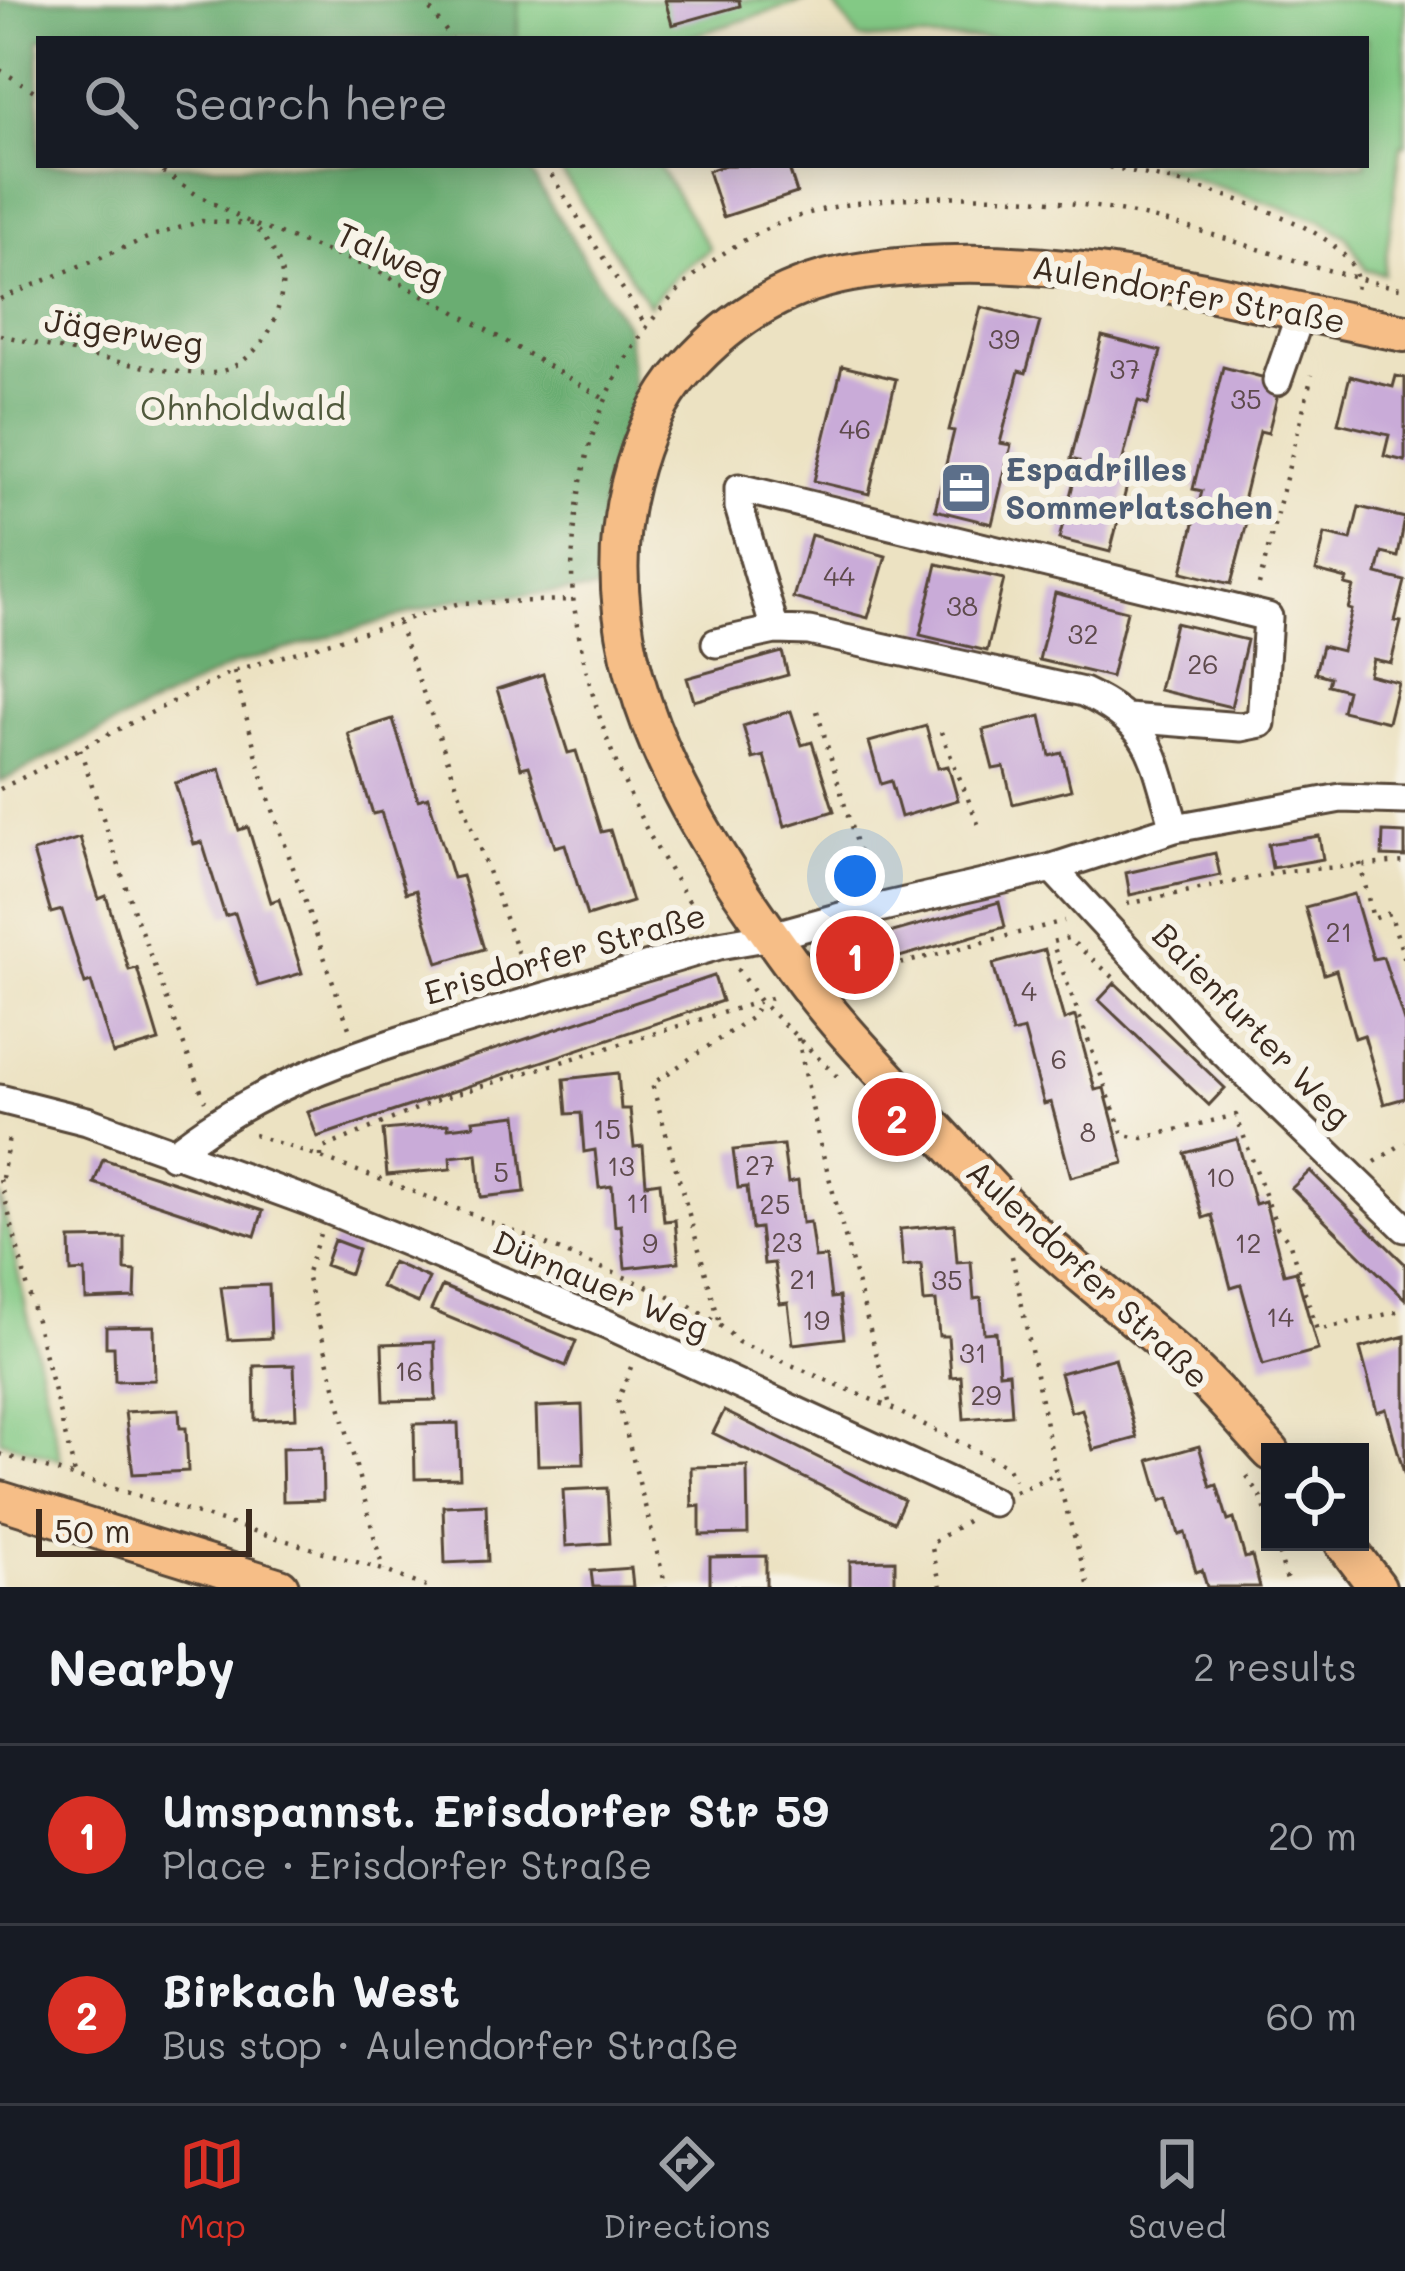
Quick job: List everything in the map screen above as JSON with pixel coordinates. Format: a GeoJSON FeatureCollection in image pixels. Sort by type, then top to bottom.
{"type":"FeatureCollection","features":[{"type":"Feature","properties":{"kind":"main road","name":"Aulendorfer Straße"},"geometry":{"type":"LineString","coordinates":[[1263,1443],[1194,1370],[1025,1225],[808,987],[742,896],[682,796],[640,690],[618,603],[625,501],[636,458],[676,381],[731,324],[767,300],[806,284],[898,267],[973,261],[1041,264],[1160,282],[1405,333]]}},
{"type":"Feature","properties":{"kind":"main road"},"geometry":{"type":"LineString","coordinates":[[0,1500],[280,1587]]}},
{"type":"Feature","properties":{"kind":"main road"},"geometry":{"type":"LineString","coordinates":[[1350,1551],[1377,1587]]}},
{"type":"Feature","properties":{"kind":"street"},"geometry":{"type":"LineString","coordinates":[[1277,381],[1301,312]]}},
{"type":"Feature","properties":{"kind":"street"},"geometry":{"type":"LineString","coordinates":[[775,630],[739,507],[739,488],[1268,617],[1261,723],[1241,727],[1127,718]]}},
{"type":"Feature","properties":{"kind":"street"},"geometry":{"type":"LineString","coordinates":[[716,644],[775,630],[809,631],[1083,692],[1110,704],[1147,738],[1175,828]]}},
{"type":"Feature","properties":{"kind":"street","name":"Erisdorfer Straße"},"geometry":{"type":"LineString","coordinates":[[172,1155],[213,1121],[294,1079],[359,1053],[719,945],[1052,868],[1175,828],[1341,798],[1405,800]]}},
{"type":"Feature","properties":{"kind":"street","name":"Baienfurter Weg"},"geometry":{"type":"LineString","coordinates":[[1052,868],[1218,1047],[1405,1228]]}},
{"type":"Feature","properties":{"kind":"street"},"geometry":{"type":"LineString","coordinates":[[0,1099],[87,1121],[172,1155]]}},
{"type":"Feature","properties":{"kind":"street","name":"Dürnauer Weg"},"geometry":{"type":"LineString","coordinates":[[172,1155],[307,1201],[609,1324],[1006,1496]]}},
{"type":"Feature","properties":{"kind":"path"},"geometry":{"type":"LineString","coordinates":[[423,0],[450,36]]}},
{"type":"Feature","properties":{"kind":"path"},"geometry":{"type":"LineString","coordinates":[[0,70],[36,92]]}},
{"type":"Feature","properties":{"kind":"path","name":"Talweg"},"geometry":{"type":"LineString","coordinates":[[157,168],[196,195],[253,224],[373,269],[603,398]]}},
{"type":"Feature","properties":{"kind":"path"},"geometry":{"type":"LineString","coordinates":[[547,168],[646,326],[603,398],[579,491],[573,600],[594,702],[638,816],[719,945]]}},
{"type":"Feature","properties":{"kind":"path"},"geometry":{"type":"LineString","coordinates":[[1110,168],[1174,183],[1312,228],[1337,244],[1358,280],[1405,289]]}},
{"type":"Feature","properties":{"kind":"path","name":"Jägerweg"},"geometry":{"type":"LineString","coordinates":[[0,298],[152,236],[202,221],[253,224],[279,256],[284,291],[273,327],[252,355],[221,372],[188,373],[0,335]]}},
{"type":"Feature","properties":{"kind":"path"},"geometry":{"type":"LineString","coordinates":[[1252,614],[1316,358]]}},
{"type":"Feature","properties":{"kind":"path"},"geometry":{"type":"LineString","coordinates":[[0,789],[234,671],[460,603],[573,600]]}},
{"type":"Feature","properties":{"kind":"path"},"geometry":{"type":"LineString","coordinates":[[398,623],[519,959]]}},
{"type":"Feature","properties":{"kind":"path"},"geometry":{"type":"LineString","coordinates":[[234,671],[266,790],[343,1014]]}},
{"type":"Feature","properties":{"kind":"path"},"geometry":{"type":"LineString","coordinates":[[818,711],[861,860]]}},
{"type":"Feature","properties":{"kind":"path"},"geometry":{"type":"LineString","coordinates":[[941,732],[981,831]]}},
{"type":"Feature","properties":{"kind":"path"},"geometry":{"type":"LineString","coordinates":[[80,749],[137,920],[213,1121],[321,1157],[528,1238],[719,1322],[738,1342],[891,1408],[1007,1466],[1006,1496],[1056,1474]]}},
{"type":"Feature","properties":{"kind":"path"},"geometry":{"type":"LineString","coordinates":[[321,1157],[321,1149],[440,1100],[808,987],[1125,904],[1286,872],[1405,862]]}},
{"type":"Feature","properties":{"kind":"path"},"geometry":{"type":"LineString","coordinates":[[1360,863],[1373,919],[1390,913],[1405,960]]}},
{"type":"Feature","properties":{"kind":"path"},"geometry":{"type":"LineString","coordinates":[[1131,953],[1112,978],[1068,938],[1052,942],[1123,1135],[1143,1138],[1236,1115],[1277,1227],[1289,1241],[1317,1330],[1405,1310]]}},
{"type":"Feature","properties":{"kind":"path"},"geometry":{"type":"LineString","coordinates":[[719,1322],[652,1084],[752,1017],[760,1001]]}},
{"type":"Feature","properties":{"kind":"path"},"geometry":{"type":"LineString","coordinates":[[798,1038],[818,1136],[891,1408]]}},
{"type":"Feature","properties":{"kind":"path"},"geometry":{"type":"LineString","coordinates":[[8,1143],[1,1179],[76,1477]]}},
{"type":"Feature","properties":{"kind":"path"},"geometry":{"type":"LineString","coordinates":[[324,1222],[306,1276],[383,1570]]}},
{"type":"Feature","properties":{"kind":"path"},"geometry":{"type":"LineString","coordinates":[[1010,1243],[1056,1474],[1089,1587]]}},
{"type":"Feature","properties":{"kind":"path"},"geometry":{"type":"LineString","coordinates":[[632,1364],[618,1400],[667,1587]]}},
{"type":"Feature","properties":{"kind":"path"},"geometry":{"type":"LineString","coordinates":[[0,1454],[426,1587]]}},
{"type":"Feature","properties":{"kind":"path"},"geometry":{"type":"LineString","coordinates":[[162,1514],[165,1506]]}},
{"type":"Feature","properties":{"kind":"path"},"geometry":{"type":"LineString","coordinates":[[941,1587],[931,1544],[956,1529]]}},
{"type":"Feature","properties":{"kind":"path"},"geometry":{"type":"LineString","coordinates":[[1278,1551],[1289,1587]]}},
{"type":"Feature","properties":{"kind":"green space","name":"Ohnholdwald"},"geometry":{"type":"Polygon","coordinates":[[[0,0],[518,0],[517,36],[36,36],[36,168],[528,168],[627,327],[636,404],[614,453],[603,497],[598,590],[458,599],[234,665],[0,782],[0,0]]]}},
{"type":"Feature","properties":{"kind":"green space"},"geometry":{"type":"Polygon","coordinates":[[[518,0],[808,0],[693,36],[517,36],[518,0]]]}},
{"type":"Feature","properties":{"kind":"green space"},"geometry":{"type":"Polygon","coordinates":[[[830,0],[1405,0],[1405,145],[1401,145],[1384,274],[1366,270],[1347,237],[1321,220],[1161,168],[1369,168],[1369,36],[858,36],[830,0]]]}},
{"type":"Feature","properties":{"kind":"green space"},"geometry":{"type":"Polygon","coordinates":[[[559,168],[660,168],[710,249],[679,272],[649,305],[559,168]]]}},
{"type":"Feature","properties":{"kind":"green space"},"geometry":{"type":"Polygon","coordinates":[[[0,1194],[61,1460],[0,1440],[0,1194]]]}},
{"type":"Feature","properties":{"kind":"building"},"geometry":{"type":"Polygon","coordinates":[[[665,0],[739,0],[740,6],[672,25],[665,0]]]}},
{"type":"Feature","properties":{"kind":"building"},"geometry":{"type":"Polygon","coordinates":[[[789,168],[797,193],[723,217],[708,171],[789,168]]]}},
{"type":"Feature","properties":{"kind":"building"},"geometry":{"type":"Polygon","coordinates":[[[981,307],[1040,322],[1026,373],[1019,371],[1000,443],[1011,445],[992,524],[935,510],[954,431],[949,430],[981,307]]]}},
{"type":"Feature","properties":{"kind":"building"},"geometry":{"type":"Polygon","coordinates":[[[1102,336],[1161,351],[1148,404],[1138,401],[1120,471],[1130,474],[1110,552],[1059,539],[1079,461],[1071,459],[1102,336]]]}},
{"type":"Feature","properties":{"kind":"building"},"geometry":{"type":"Polygon","coordinates":[[[842,366],[896,379],[869,494],[814,481],[842,366]]]}},
{"type":"Feature","properties":{"kind":"building"},"geometry":{"type":"Polygon","coordinates":[[[1223,367],[1281,382],[1268,433],[1260,431],[1243,501],[1252,504],[1231,584],[1182,572],[1202,491],[1193,489],[1223,367]]]}},
{"type":"Feature","properties":{"kind":"building"},"geometry":{"type":"Polygon","coordinates":[[[1350,376],[1393,387],[1396,376],[1405,378],[1405,461],[1384,456],[1389,435],[1338,423],[1350,376]]]}},
{"type":"Feature","properties":{"kind":"building"},"geometry":{"type":"Polygon","coordinates":[[[1359,507],[1405,518],[1398,557],[1382,553],[1377,574],[1405,581],[1391,663],[1373,659],[1369,675],[1398,682],[1388,722],[1342,711],[1347,690],[1328,685],[1330,677],[1315,673],[1322,646],[1342,651],[1354,587],[1345,585],[1347,579],[1316,571],[1325,534],[1351,540],[1359,507]]]}},
{"type":"Feature","properties":{"kind":"building"},"geometry":{"type":"Polygon","coordinates":[[[811,535],[886,556],[868,618],[793,598],[811,535]]]}},
{"type":"Feature","properties":{"kind":"building"},"geometry":{"type":"Polygon","coordinates":[[[937,564],[1004,579],[987,651],[920,635],[937,564]]]}},
{"type":"Feature","properties":{"kind":"building"},"geometry":{"type":"Polygon","coordinates":[[[1055,593],[1127,611],[1111,677],[1039,660],[1055,593]]]}},
{"type":"Feature","properties":{"kind":"building"},"geometry":{"type":"Polygon","coordinates":[[[1175,623],[1247,640],[1231,707],[1159,690],[1175,623]]]}},
{"type":"Feature","properties":{"kind":"building"},"geometry":{"type":"Polygon","coordinates":[[[782,652],[788,675],[694,701],[687,678],[782,652]]]}},
{"type":"Feature","properties":{"kind":"building"},"geometry":{"type":"Polygon","coordinates":[[[543,674],[568,753],[576,751],[601,832],[610,830],[632,902],[587,916],[565,844],[555,847],[529,766],[521,768],[497,689],[543,674]]]}},
{"type":"Feature","properties":{"kind":"building"},"geometry":{"type":"Polygon","coordinates":[[[791,711],[802,745],[812,742],[834,811],[785,826],[764,756],[753,759],[743,726],[791,711]]]}},
{"type":"Feature","properties":{"kind":"building"},"geometry":{"type":"Polygon","coordinates":[[[1041,716],[1050,756],[1062,753],[1071,790],[1013,804],[1004,767],[993,769],[983,730],[1041,716]]]}},
{"type":"Feature","properties":{"kind":"building"},"geometry":{"type":"Polygon","coordinates":[[[393,719],[418,800],[428,797],[453,878],[462,876],[484,949],[438,963],[416,890],[406,893],[381,812],[373,814],[348,733],[393,719]]]}},
{"type":"Feature","properties":{"kind":"building"},"geometry":{"type":"Polygon","coordinates":[[[926,726],[938,768],[948,766],[958,800],[901,817],[891,781],[881,784],[869,742],[926,726]]]}},
{"type":"Feature","properties":{"kind":"building"},"geometry":{"type":"Polygon","coordinates":[[[220,769],[239,830],[248,827],[271,902],[279,899],[302,973],[258,986],[235,913],[225,916],[202,842],[194,844],[175,783],[220,769]]]}},
{"type":"Feature","properties":{"kind":"building"},"geometry":{"type":"Polygon","coordinates":[[[1383,832],[1405,833],[1405,857],[1382,856],[1383,832]]]}},
{"type":"Feature","properties":{"kind":"building"},"geometry":{"type":"Polygon","coordinates":[[[1319,836],[1323,859],[1272,868],[1268,844],[1319,836]]]}},
{"type":"Feature","properties":{"kind":"building"},"geometry":{"type":"Polygon","coordinates":[[[80,838],[99,899],[106,896],[129,970],[137,968],[159,1041],[113,1054],[91,982],[85,984],[62,910],[51,913],[33,852],[80,838]]]}},
{"type":"Feature","properties":{"kind":"building"},"geometry":{"type":"Polygon","coordinates":[[[1215,853],[1220,875],[1130,895],[1126,873],[1215,853]]]}},
{"type":"Feature","properties":{"kind":"building"},"geometry":{"type":"Polygon","coordinates":[[[1354,894],[1373,959],[1383,957],[1405,1024],[1405,1098],[1384,1104],[1364,1035],[1355,1038],[1336,970],[1324,974],[1305,907],[1354,894]]]}},
{"type":"Feature","properties":{"kind":"building"},"geometry":{"type":"Polygon","coordinates":[[[999,902],[1005,927],[868,966],[861,941],[999,902]]]}},
{"type":"Feature","properties":{"kind":"building"},"geometry":{"type":"Polygon","coordinates":[[[859,942],[866,965],[850,969],[844,945],[859,942]]]}},
{"type":"Feature","properties":{"kind":"building"},"geometry":{"type":"Polygon","coordinates":[[[1045,950],[1064,1020],[1075,1016],[1095,1090],[1104,1088],[1124,1163],[1071,1177],[1051,1102],[1044,1104],[1024,1030],[1012,1033],[993,964],[1045,950]]]}},
{"type":"Feature","properties":{"kind":"building"},"geometry":{"type":"Polygon","coordinates":[[[714,976],[722,1001],[317,1137],[308,1112],[714,976]]]}},
{"type":"Feature","properties":{"kind":"building"},"geometry":{"type":"Polygon","coordinates":[[[1115,983],[1225,1088],[1209,1105],[1099,1000],[1115,983]]]}},
{"type":"Feature","properties":{"kind":"building"},"geometry":{"type":"Polygon","coordinates":[[[618,1073],[621,1109],[630,1109],[634,1147],[643,1146],[646,1184],[660,1182],[664,1221],[675,1220],[679,1262],[625,1268],[612,1186],[599,1188],[595,1150],[584,1152],[581,1113],[567,1114],[564,1079],[618,1073]]]}},
{"type":"Feature","properties":{"kind":"building"},"geometry":{"type":"Polygon","coordinates":[[[517,1115],[525,1192],[481,1197],[477,1154],[450,1157],[451,1169],[387,1175],[383,1130],[448,1124],[448,1128],[517,1115]]]}},
{"type":"Feature","properties":{"kind":"building"},"geometry":{"type":"Polygon","coordinates":[[[1237,1139],[1255,1204],[1265,1201],[1284,1274],[1296,1271],[1318,1350],[1263,1365],[1241,1285],[1231,1288],[1212,1215],[1203,1218],[1185,1153],[1237,1139]]]}},
{"type":"Feature","properties":{"kind":"building"},"geometry":{"type":"Polygon","coordinates":[[[783,1145],[788,1183],[798,1181],[802,1223],[810,1222],[815,1258],[826,1257],[831,1298],[839,1297],[844,1338],[793,1344],[788,1303],[780,1304],[774,1263],[764,1264],[760,1228],[752,1229],[747,1187],[738,1188],[733,1150],[783,1145]]]}},
{"type":"Feature","properties":{"kind":"building"},"geometry":{"type":"Polygon","coordinates":[[[103,1159],[263,1211],[255,1236],[94,1183],[103,1159]]]}},
{"type":"Feature","properties":{"kind":"building"},"geometry":{"type":"Polygon","coordinates":[[[1310,1171],[1405,1264],[1405,1299],[1292,1188],[1310,1171]]]}},
{"type":"Feature","properties":{"kind":"building"},"geometry":{"type":"Polygon","coordinates":[[[954,1224],[957,1262],[971,1261],[974,1299],[981,1298],[984,1333],[996,1332],[999,1373],[1009,1372],[1012,1415],[964,1419],[961,1376],[951,1377],[948,1336],[939,1336],[936,1301],[924,1302],[921,1264],[903,1266],[900,1229],[954,1224]]]}},
{"type":"Feature","properties":{"kind":"building"},"geometry":{"type":"Polygon","coordinates":[[[125,1238],[125,1270],[136,1271],[135,1298],[86,1300],[85,1271],[71,1272],[70,1239],[125,1238]]]}},
{"type":"Feature","properties":{"kind":"building"},"geometry":{"type":"Polygon","coordinates":[[[334,1240],[358,1249],[350,1274],[325,1265],[334,1240]]]}},
{"type":"Feature","properties":{"kind":"building"},"geometry":{"type":"Polygon","coordinates":[[[392,1262],[429,1278],[418,1303],[381,1287],[392,1262]]]}},
{"type":"Feature","properties":{"kind":"building"},"geometry":{"type":"Polygon","coordinates":[[[269,1285],[271,1338],[228,1340],[221,1287],[269,1285]]]}},
{"type":"Feature","properties":{"kind":"building"},"geometry":{"type":"Polygon","coordinates":[[[442,1286],[576,1341],[566,1366],[431,1310],[442,1286]]]}},
{"type":"Feature","properties":{"kind":"building"},"geometry":{"type":"Polygon","coordinates":[[[154,1326],[155,1380],[115,1381],[114,1347],[106,1347],[106,1327],[154,1326]]]}},
{"type":"Feature","properties":{"kind":"building"},"geometry":{"type":"Polygon","coordinates":[[[1405,1336],[1404,1473],[1386,1409],[1377,1412],[1360,1348],[1405,1336]]]}},
{"type":"Feature","properties":{"kind":"building"},"geometry":{"type":"Polygon","coordinates":[[[434,1342],[436,1400],[384,1401],[382,1344],[434,1342]]]}},
{"type":"Feature","properties":{"kind":"building"},"geometry":{"type":"Polygon","coordinates":[[[1115,1358],[1137,1438],[1093,1450],[1082,1409],[1071,1412],[1060,1373],[1115,1358]]]}},
{"type":"Feature","properties":{"kind":"building"},"geometry":{"type":"Polygon","coordinates":[[[294,1365],[296,1418],[255,1420],[254,1366],[294,1365]]]}},
{"type":"Feature","properties":{"kind":"building"},"geometry":{"type":"Polygon","coordinates":[[[582,1405],[584,1464],[538,1465],[536,1407],[582,1405]]]}},
{"type":"Feature","properties":{"kind":"building"},"geometry":{"type":"Polygon","coordinates":[[[179,1409],[180,1428],[186,1428],[188,1471],[133,1474],[125,1412],[179,1409]]]}},
{"type":"Feature","properties":{"kind":"building"},"geometry":{"type":"Polygon","coordinates":[[[724,1411],[904,1500],[894,1522],[713,1433],[724,1411]]]}},
{"type":"Feature","properties":{"kind":"building"},"geometry":{"type":"Polygon","coordinates":[[[458,1423],[460,1478],[415,1479],[414,1424],[458,1423]]]}},
{"type":"Feature","properties":{"kind":"building"},"geometry":{"type":"Polygon","coordinates":[[[1199,1446],[1211,1487],[1217,1485],[1228,1521],[1234,1519],[1245,1558],[1252,1556],[1260,1587],[1207,1587],[1202,1570],[1196,1572],[1185,1533],[1179,1535],[1169,1498],[1161,1501],[1149,1460],[1199,1446]]]}},
{"type":"Feature","properties":{"kind":"building"},"geometry":{"type":"Polygon","coordinates":[[[322,1447],[323,1500],[283,1501],[282,1448],[322,1447]]]}},
{"type":"Feature","properties":{"kind":"building"},"geometry":{"type":"Polygon","coordinates":[[[747,1466],[748,1534],[700,1535],[700,1506],[692,1507],[691,1467],[747,1466]]]}},
{"type":"Feature","properties":{"kind":"building"},"geometry":{"type":"Polygon","coordinates":[[[607,1488],[610,1543],[566,1546],[563,1490],[607,1488]]]}},
{"type":"Feature","properties":{"kind":"building"},"geometry":{"type":"Polygon","coordinates":[[[486,1504],[488,1561],[445,1563],[443,1506],[486,1504]]]}},
{"type":"Feature","properties":{"kind":"building"},"geometry":{"type":"Polygon","coordinates":[[[766,1556],[766,1587],[710,1587],[710,1557],[766,1556]]]}},
{"type":"Feature","properties":{"kind":"building"},"geometry":{"type":"Polygon","coordinates":[[[895,1560],[895,1587],[850,1587],[850,1561],[895,1560]]]}},
{"type":"Feature","properties":{"kind":"building"},"geometry":{"type":"Polygon","coordinates":[[[631,1568],[633,1587],[593,1587],[591,1571],[631,1568]]]}},
{"type":"Feature","properties":{"kind":"place","name":"Espadrilles Sommerlatschen"},"geometry":{"type":"Point","coordinates":[966,488]}},
{"type":"Feature","properties":{"kind":"place","name":"Umspannst. Erisdorfer Str 59"},"geometry":{"type":"Point","coordinates":[855,955]}},
{"type":"Feature","properties":{"kind":"place","name":"Birkach West"},"geometry":{"type":"Point","coordinates":[897,1117]}}]}
